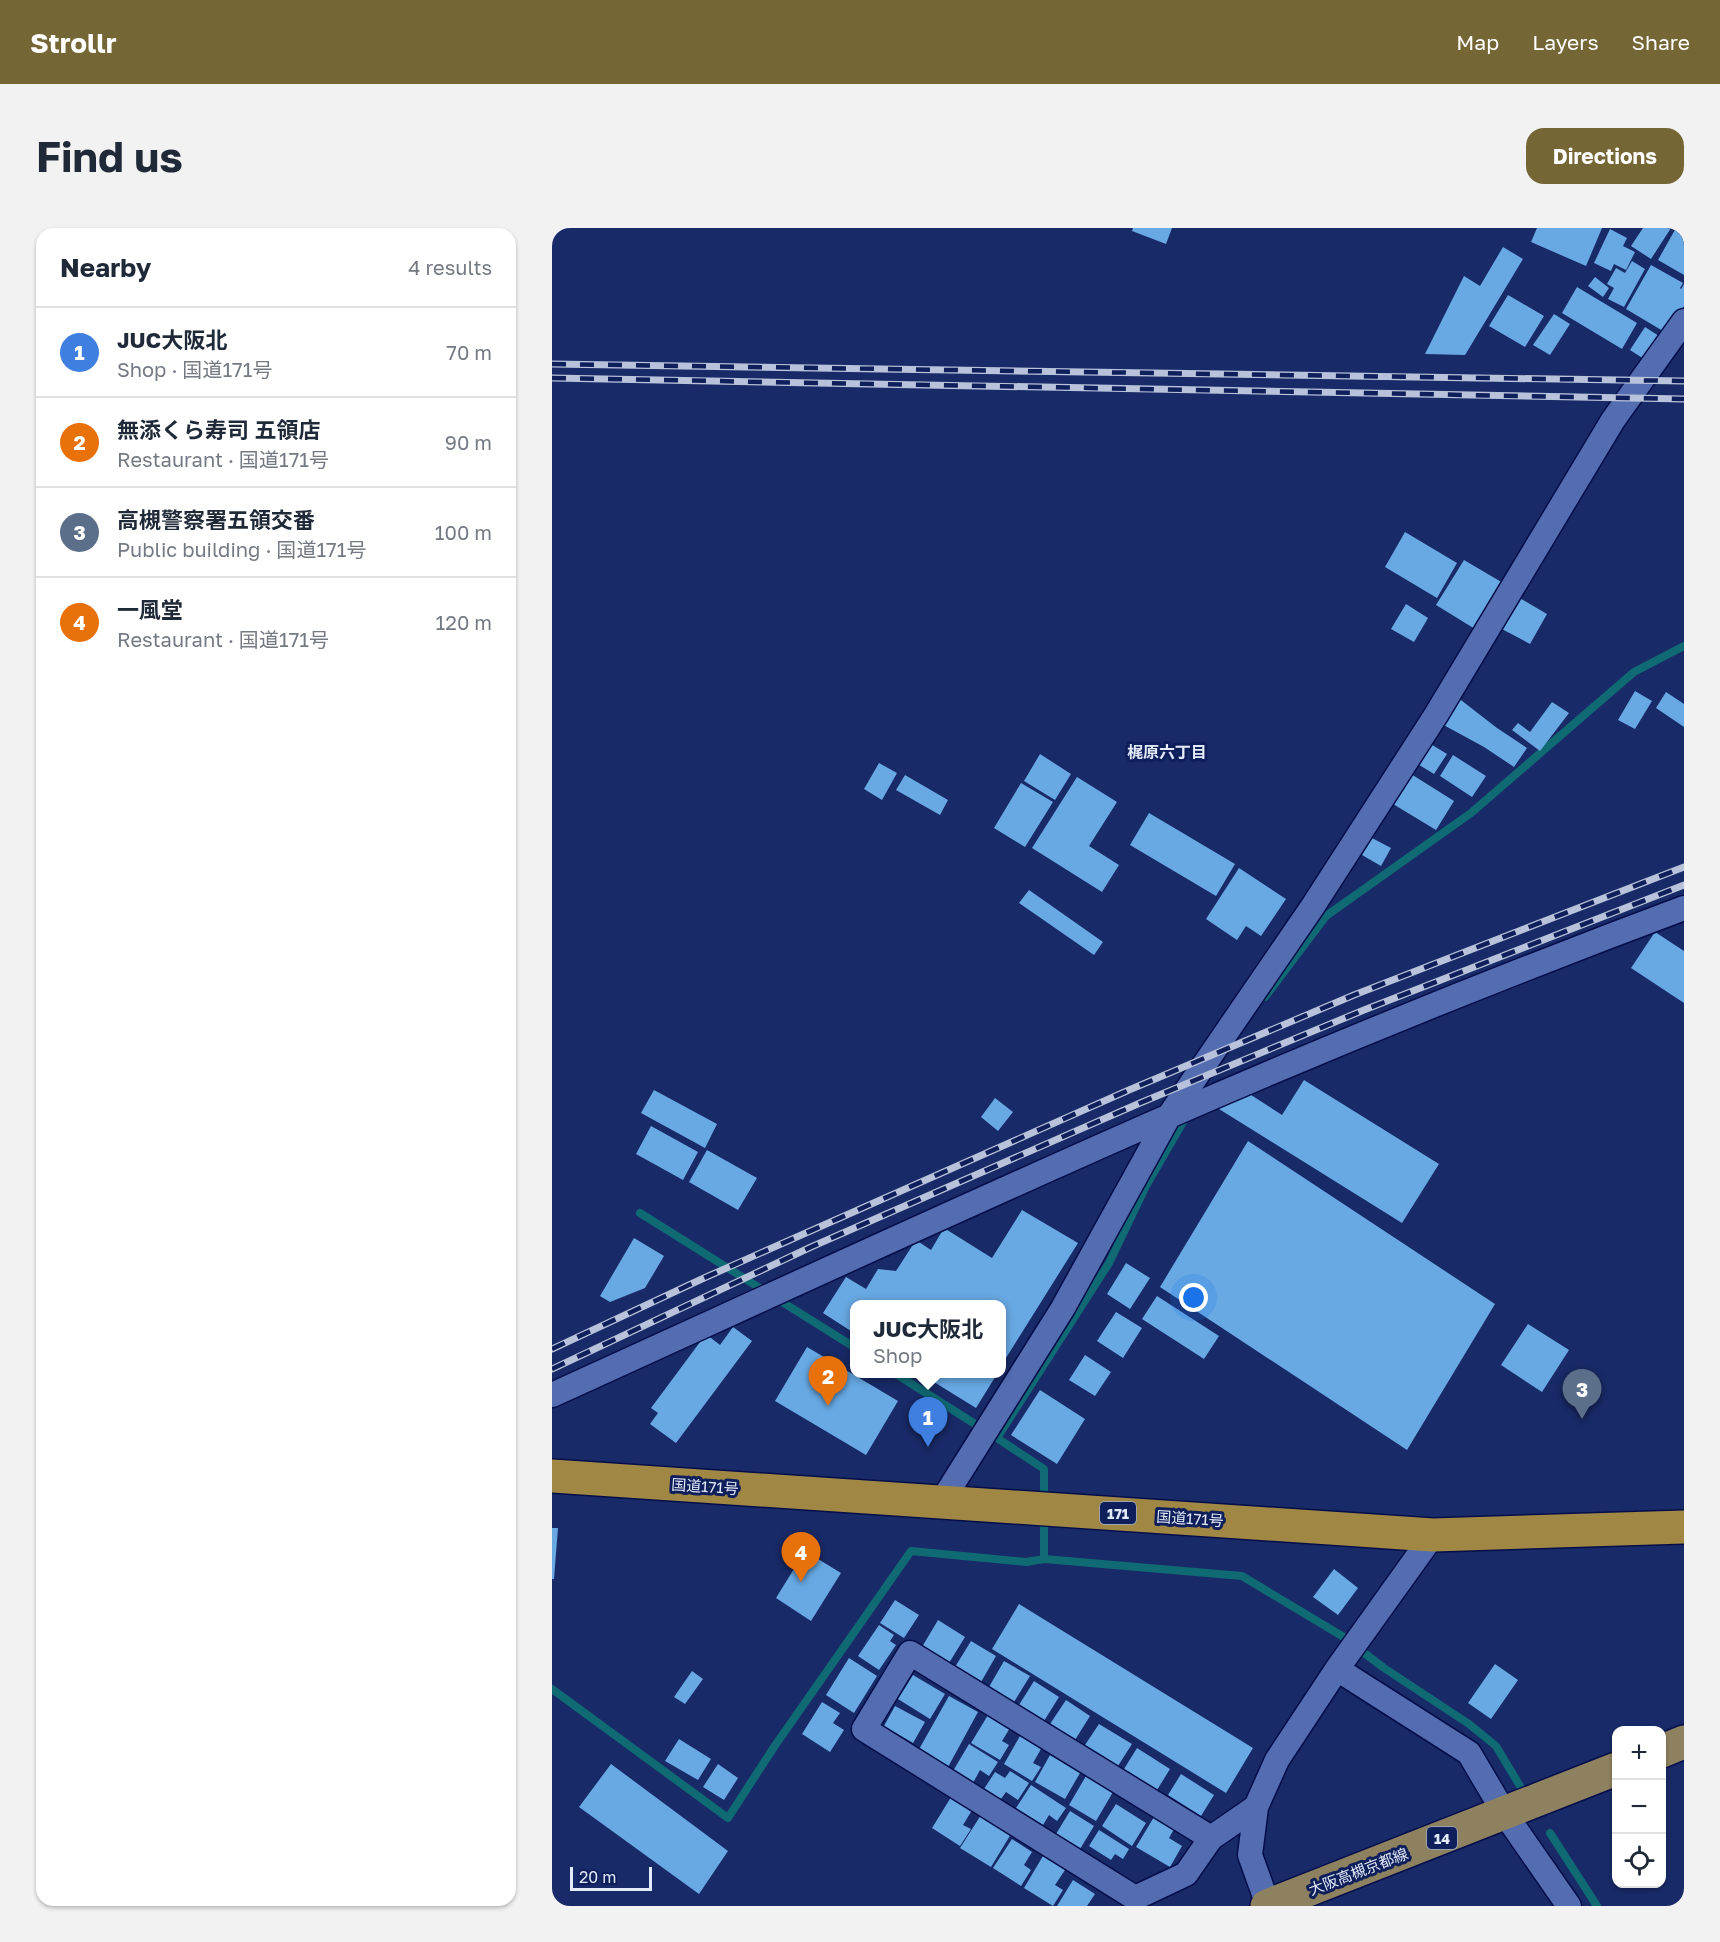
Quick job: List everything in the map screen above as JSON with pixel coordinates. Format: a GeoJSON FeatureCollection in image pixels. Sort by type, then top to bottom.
{"type":"FeatureCollection","features":[{"type":"Feature","properties":{"kind":"highway","name":"国道171号"},"geometry":{"type":"LineString","coordinates":[[552,1476],[1432,1535],[1684,1527]]}},
{"type":"Feature","properties":{"kind":"main road"},"geometry":{"type":"LineString","coordinates":[[1666,1749],[1684,1742]]}},
{"type":"Feature","properties":{"kind":"main road","name":"大阪高槻京都線"},"geometry":{"type":"LineString","coordinates":[[1268,1906],[1612,1771]]}},
{"type":"Feature","properties":{"kind":"street"},"geometry":{"type":"LineString","coordinates":[[942,1501],[1063,1308],[1169,1116],[1326,886],[1436,715],[1613,420],[1684,321]]}},
{"type":"Feature","properties":{"kind":"street"},"geometry":{"type":"LineString","coordinates":[[552,1395],[1169,1116],[1430,1007],[1684,908]]}},
{"type":"Feature","properties":{"kind":"street"},"geometry":{"type":"LineString","coordinates":[[1268,1906],[1250,1855],[1256,1807],[1277,1760],[1340,1665],[1432,1535]]}},
{"type":"Feature","properties":{"kind":"street"},"geometry":{"type":"LineString","coordinates":[[1211,1838],[910,1653],[864,1729],[1135,1898],[1186,1874],[1211,1838],[1256,1807]]}},
{"type":"Feature","properties":{"kind":"street"},"geometry":{"type":"LineString","coordinates":[[1340,1665],[1470,1753],[1505,1814],[1569,1906]]}},
{"type":"Feature","properties":{"kind":"building"},"geometry":{"type":"Polygon","coordinates":[[[1133,228],[1172,228],[1166,244],[1132,231],[1133,228]]]}},
{"type":"Feature","properties":{"kind":"building"},"geometry":{"type":"Polygon","coordinates":[[[1537,228],[1602,228],[1586,266],[1531,242],[1537,228]]]}},
{"type":"Feature","properties":{"kind":"building"},"geometry":{"type":"Polygon","coordinates":[[[1643,228],[1671,228],[1651,259],[1631,246],[1643,228]]]}},
{"type":"Feature","properties":{"kind":"building"},"geometry":{"type":"Polygon","coordinates":[[[1676,228],[1684,228],[1684,275],[1658,260],[1676,228]]]}},
{"type":"Feature","properties":{"kind":"building"},"geometry":{"type":"Polygon","coordinates":[[[1610,229],[1627,238],[1623,246],[1635,252],[1626,270],[1614,264],[1611,271],[1594,263],[1610,229]]]}},
{"type":"Feature","properties":{"kind":"building"},"geometry":{"type":"Polygon","coordinates":[[[1503,247],[1523,259],[1465,355],[1425,354],[1464,276],[1480,286],[1503,247]]]}},
{"type":"Feature","properties":{"kind":"building"},"geometry":{"type":"Polygon","coordinates":[[[1632,261],[1645,269],[1624,307],[1608,299],[1614,288],[1607,284],[1616,268],[1625,273],[1632,261]]]}},
{"type":"Feature","properties":{"kind":"building"},"geometry":{"type":"Polygon","coordinates":[[[1651,265],[1683,283],[1681,289],[1684,284],[1684,306],[1668,334],[1626,309],[1651,265]]]}},
{"type":"Feature","properties":{"kind":"building"},"geometry":{"type":"Polygon","coordinates":[[[1595,277],[1609,288],[1603,297],[1588,286],[1595,277]]]}},
{"type":"Feature","properties":{"kind":"building"},"geometry":{"type":"Polygon","coordinates":[[[1577,287],[1637,323],[1622,349],[1562,313],[1577,287]]]}},
{"type":"Feature","properties":{"kind":"building"},"geometry":{"type":"Polygon","coordinates":[[[1508,295],[1544,316],[1525,347],[1489,326],[1508,295]]]}},
{"type":"Feature","properties":{"kind":"building"},"geometry":{"type":"Polygon","coordinates":[[[1554,314],[1570,324],[1550,355],[1533,345],[1554,314]]]}},
{"type":"Feature","properties":{"kind":"building"},"geometry":{"type":"Polygon","coordinates":[[[1645,327],[1662,338],[1647,361],[1630,350],[1645,327]]]}},
{"type":"Feature","properties":{"kind":"building"},"geometry":{"type":"Polygon","coordinates":[[[1405,532],[1457,563],[1437,598],[1385,567],[1405,532]]]}},
{"type":"Feature","properties":{"kind":"building"},"geometry":{"type":"Polygon","coordinates":[[[1464,560],[1503,583],[1475,629],[1436,605],[1464,560]]]}},
{"type":"Feature","properties":{"kind":"building"},"geometry":{"type":"Polygon","coordinates":[[[1518,597],[1547,614],[1530,644],[1500,628],[1518,597]]]}},
{"type":"Feature","properties":{"kind":"building"},"geometry":{"type":"Polygon","coordinates":[[[1406,604],[1428,618],[1414,642],[1391,629],[1406,604]]]}},
{"type":"Feature","properties":{"kind":"building"},"geometry":{"type":"Polygon","coordinates":[[[1635,691],[1652,701],[1635,729],[1618,720],[1635,691]]]}},
{"type":"Feature","properties":{"kind":"building"},"geometry":{"type":"Polygon","coordinates":[[[1666,692],[1684,704],[1684,727],[1656,708],[1666,692]]]}},
{"type":"Feature","properties":{"kind":"building"},"geometry":{"type":"Polygon","coordinates":[[[1457,697],[1527,748],[1514,767],[1484,747],[1440,723],[1457,697]]]}},
{"type":"Feature","properties":{"kind":"building"},"geometry":{"type":"Polygon","coordinates":[[[1552,702],[1569,713],[1540,751],[1512,730],[1518,723],[1530,732],[1552,702]]]}},
{"type":"Feature","properties":{"kind":"building"},"geometry":{"type":"Polygon","coordinates":[[[1429,743],[1447,754],[1434,774],[1416,763],[1429,743]]]}},
{"type":"Feature","properties":{"kind":"building"},"geometry":{"type":"Polygon","coordinates":[[[1040,754],[1071,774],[1055,800],[1024,781],[1040,754]]]}},
{"type":"Feature","properties":{"kind":"building"},"geometry":{"type":"Polygon","coordinates":[[[1453,755],[1486,776],[1472,797],[1440,776],[1453,755]]]}},
{"type":"Feature","properties":{"kind":"building"},"geometry":{"type":"Polygon","coordinates":[[[879,763],[897,773],[882,800],[864,789],[879,763]]]}},
{"type":"Feature","properties":{"kind":"building"},"geometry":{"type":"Polygon","coordinates":[[[1411,774],[1454,801],[1436,830],[1393,804],[1411,774]]]}},
{"type":"Feature","properties":{"kind":"building"},"geometry":{"type":"Polygon","coordinates":[[[905,775],[948,800],[940,815],[896,790],[905,775]]]}},
{"type":"Feature","properties":{"kind":"building"},"geometry":{"type":"Polygon","coordinates":[[[1077,777],[1117,802],[1089,846],[1119,865],[1102,892],[1032,848],[1077,777]]]}},
{"type":"Feature","properties":{"kind":"building"},"geometry":{"type":"Polygon","coordinates":[[[1021,783],[1053,802],[1025,847],[994,828],[1021,783]]]}},
{"type":"Feature","properties":{"kind":"building"},"geometry":{"type":"Polygon","coordinates":[[[1149,813],[1235,864],[1216,896],[1130,845],[1149,813]]]}},
{"type":"Feature","properties":{"kind":"building"},"geometry":{"type":"Polygon","coordinates":[[[1372,838],[1391,848],[1381,866],[1362,855],[1372,838]]]}},
{"type":"Feature","properties":{"kind":"building"},"geometry":{"type":"Polygon","coordinates":[[[1239,868],[1286,899],[1261,936],[1246,926],[1237,940],[1206,919],[1239,868]]]}},
{"type":"Feature","properties":{"kind":"building"},"geometry":{"type":"Polygon","coordinates":[[[1029,890],[1103,942],[1094,955],[1019,903],[1029,890]]]}},
{"type":"Feature","properties":{"kind":"building"},"geometry":{"type":"Polygon","coordinates":[[[1655,932],[1684,951],[1684,1003],[1631,968],[1655,932]]]}},
{"type":"Feature","properties":{"kind":"building"},"geometry":{"type":"Polygon","coordinates":[[[1304,1080],[1439,1164],[1402,1223],[1219,1109],[1248,1093],[1282,1115],[1304,1080]]]}},
{"type":"Feature","properties":{"kind":"building"},"geometry":{"type":"Polygon","coordinates":[[[654,1090],[717,1124],[705,1148],[641,1113],[654,1090]]]}},
{"type":"Feature","properties":{"kind":"building"},"geometry":{"type":"Polygon","coordinates":[[[995,1098],[1013,1112],[998,1131],[981,1117],[995,1098]]]}},
{"type":"Feature","properties":{"kind":"building"},"geometry":{"type":"Polygon","coordinates":[[[651,1126],[698,1152],[683,1180],[636,1154],[651,1126]]]}},
{"type":"Feature","properties":{"kind":"building"},"geometry":{"type":"Polygon","coordinates":[[[1248,1141],[1495,1304],[1407,1450],[1160,1287],[1248,1141]]]}},
{"type":"Feature","properties":{"kind":"building"},"geometry":{"type":"Polygon","coordinates":[[[707,1150],[757,1178],[738,1210],[689,1182],[707,1150]]]}},
{"type":"Feature","properties":{"kind":"building"},"geometry":{"type":"Polygon","coordinates":[[[1022,1210],[1078,1243],[1006,1358],[1006,1300],[850,1300],[850,1330],[823,1313],[846,1277],[866,1289],[878,1269],[896,1271],[916,1240],[931,1250],[944,1228],[992,1258],[1022,1210]]]}},
{"type":"Feature","properties":{"kind":"building"},"geometry":{"type":"Polygon","coordinates":[[[634,1238],[664,1256],[645,1288],[610,1302],[600,1296],[634,1238]]]}},
{"type":"Feature","properties":{"kind":"building"},"geometry":{"type":"Polygon","coordinates":[[[1126,1263],[1150,1278],[1130,1309],[1107,1294],[1126,1263]]]}},
{"type":"Feature","properties":{"kind":"building"},"geometry":{"type":"Polygon","coordinates":[[[1157,1296],[1219,1336],[1204,1359],[1142,1319],[1157,1296]]]}},
{"type":"Feature","properties":{"kind":"building"},"geometry":{"type":"Polygon","coordinates":[[[1116,1312],[1142,1328],[1123,1358],[1097,1341],[1116,1312]]]}},
{"type":"Feature","properties":{"kind":"building"},"geometry":{"type":"Polygon","coordinates":[[[1528,1324],[1569,1350],[1542,1392],[1501,1365],[1528,1324]]]}},
{"type":"Feature","properties":{"kind":"building"},"geometry":{"type":"Polygon","coordinates":[[[733,1327],[752,1341],[676,1443],[650,1424],[658,1413],[651,1408],[706,1334],[720,1345],[733,1327]]]}},
{"type":"Feature","properties":{"kind":"building"},"geometry":{"type":"Polygon","coordinates":[[[807,1347],[850,1373],[850,1378],[859,1378],[898,1401],[866,1455],[775,1401],[807,1347]]]}},
{"type":"Feature","properties":{"kind":"building"},"geometry":{"type":"Polygon","coordinates":[[[1085,1355],[1111,1372],[1095,1396],[1069,1380],[1085,1355]]]}},
{"type":"Feature","properties":{"kind":"building"},"geometry":{"type":"Polygon","coordinates":[[[927,1378],[995,1378],[976,1408],[927,1378]]]}},
{"type":"Feature","properties":{"kind":"building"},"geometry":{"type":"Polygon","coordinates":[[[1040,1390],[1085,1419],[1057,1464],[1011,1435],[1040,1390]]]}},
{"type":"Feature","properties":{"kind":"building"},"geometry":{"type":"Polygon","coordinates":[[[552,1528],[558,1528],[554,1579],[552,1579],[552,1528]]]}},
{"type":"Feature","properties":{"kind":"building"},"geometry":{"type":"Polygon","coordinates":[[[805,1551],[841,1573],[811,1621],[776,1598],[805,1551]]]}},
{"type":"Feature","properties":{"kind":"building"},"geometry":{"type":"Polygon","coordinates":[[[1334,1569],[1358,1588],[1338,1615],[1313,1597],[1334,1569]]]}},
{"type":"Feature","properties":{"kind":"building"},"geometry":{"type":"Polygon","coordinates":[[[895,1600],[919,1615],[904,1638],[880,1623],[895,1600]]]}},
{"type":"Feature","properties":{"kind":"building"},"geometry":{"type":"Polygon","coordinates":[[[1019,1604],[1253,1748],[1226,1793],[992,1649],[1019,1604]]]}},
{"type":"Feature","properties":{"kind":"building"},"geometry":{"type":"Polygon","coordinates":[[[938,1620],[965,1637],[949,1663],[922,1647],[938,1620]]]}},
{"type":"Feature","properties":{"kind":"building"},"geometry":{"type":"Polygon","coordinates":[[[879,1625],[894,1635],[890,1641],[896,1645],[879,1670],[858,1656],[879,1625]]]}},
{"type":"Feature","properties":{"kind":"building"},"geometry":{"type":"Polygon","coordinates":[[[971,1641],[996,1656],[981,1682],[955,1667],[971,1641]]]}},
{"type":"Feature","properties":{"kind":"building"},"geometry":{"type":"Polygon","coordinates":[[[849,1658],[877,1676],[854,1713],[826,1695],[849,1658]]]}},
{"type":"Feature","properties":{"kind":"building"},"geometry":{"type":"Polygon","coordinates":[[[1004,1661],[1030,1676],[1014,1702],[989,1687],[1004,1661]]]}},
{"type":"Feature","properties":{"kind":"building"},"geometry":{"type":"Polygon","coordinates":[[[1495,1664],[1518,1680],[1491,1719],[1468,1703],[1495,1664]]]}},
{"type":"Feature","properties":{"kind":"building"},"geometry":{"type":"Polygon","coordinates":[[[692,1671],[703,1679],[685,1704],[674,1697],[692,1671]]]}},
{"type":"Feature","properties":{"kind":"building"},"geometry":{"type":"Polygon","coordinates":[[[913,1675],[945,1694],[930,1719],[898,1699],[913,1675]]]}},
{"type":"Feature","properties":{"kind":"building"},"geometry":{"type":"Polygon","coordinates":[[[1034,1681],[1059,1697],[1044,1721],[1019,1705],[1034,1681]]]}},
{"type":"Feature","properties":{"kind":"building"},"geometry":{"type":"Polygon","coordinates":[[[949,1696],[978,1712],[948,1767],[918,1751],[949,1696]]]}},
{"type":"Feature","properties":{"kind":"building"},"geometry":{"type":"Polygon","coordinates":[[[1066,1700],[1090,1716],[1075,1740],[1050,1724],[1066,1700]]]}},
{"type":"Feature","properties":{"kind":"building"},"geometry":{"type":"Polygon","coordinates":[[[822,1702],[840,1713],[833,1723],[844,1730],[830,1752],[802,1734],[822,1702]]]}},
{"type":"Feature","properties":{"kind":"building"},"geometry":{"type":"Polygon","coordinates":[[[895,1706],[925,1722],[913,1743],[884,1726],[895,1706]]]}},
{"type":"Feature","properties":{"kind":"building"},"geometry":{"type":"Polygon","coordinates":[[[988,1715],[1010,1728],[1002,1741],[1009,1745],[1000,1760],[971,1743],[988,1715]]]}},
{"type":"Feature","properties":{"kind":"building"},"geometry":{"type":"Polygon","coordinates":[[[1099,1724],[1132,1744],[1116,1769],[1083,1748],[1099,1724]]]}},
{"type":"Feature","properties":{"kind":"building"},"geometry":{"type":"Polygon","coordinates":[[[1020,1736],[1041,1749],[1033,1763],[1041,1767],[1032,1781],[1004,1764],[1020,1736]]]}},
{"type":"Feature","properties":{"kind":"building"},"geometry":{"type":"Polygon","coordinates":[[[679,1739],[711,1759],[698,1780],[665,1761],[679,1739]]]}},
{"type":"Feature","properties":{"kind":"building"},"geometry":{"type":"Polygon","coordinates":[[[969,1744],[998,1762],[989,1776],[980,1770],[973,1783],[953,1771],[969,1744]]]}},
{"type":"Feature","properties":{"kind":"building"},"geometry":{"type":"Polygon","coordinates":[[[1137,1748],[1170,1769],[1157,1790],[1124,1769],[1137,1748]]]}},
{"type":"Feature","properties":{"kind":"building"},"geometry":{"type":"Polygon","coordinates":[[[1050,1755],[1080,1773],[1065,1799],[1035,1782],[1050,1755]]]}},
{"type":"Feature","properties":{"kind":"building"},"geometry":{"type":"Polygon","coordinates":[[[611,1764],[728,1851],[699,1894],[579,1807],[611,1764]]]}},
{"type":"Feature","properties":{"kind":"building"},"geometry":{"type":"Polygon","coordinates":[[[718,1764],[738,1778],[724,1800],[703,1787],[718,1764]]]}},
{"type":"Feature","properties":{"kind":"building"},"geometry":{"type":"Polygon","coordinates":[[[1010,1771],[1029,1783],[1018,1800],[1006,1792],[1001,1799],[984,1789],[995,1772],[1005,1778],[1010,1771]]]}},
{"type":"Feature","properties":{"kind":"building"},"geometry":{"type":"Polygon","coordinates":[[[1181,1774],[1214,1795],[1201,1816],[1168,1795],[1181,1774]]]}},
{"type":"Feature","properties":{"kind":"building"},"geometry":{"type":"Polygon","coordinates":[[[1086,1776],[1113,1792],[1096,1821],[1069,1805],[1086,1776]]]}},
{"type":"Feature","properties":{"kind":"building"},"geometry":{"type":"Polygon","coordinates":[[[1031,1785],[1066,1808],[1057,1821],[1049,1815],[1043,1825],[1016,1808],[1031,1785]]]}},
{"type":"Feature","properties":{"kind":"building"},"geometry":{"type":"Polygon","coordinates":[[[953,1794],[974,1807],[963,1825],[971,1829],[960,1846],[932,1828],[953,1794]]]}},
{"type":"Feature","properties":{"kind":"building"},"geometry":{"type":"Polygon","coordinates":[[[1116,1804],[1146,1823],[1132,1846],[1102,1826],[1116,1804]]]}},
{"type":"Feature","properties":{"kind":"building"},"geometry":{"type":"Polygon","coordinates":[[[1070,1811],[1094,1826],[1080,1849],[1056,1834],[1070,1811]]]}},
{"type":"Feature","properties":{"kind":"building"},"geometry":{"type":"Polygon","coordinates":[[[981,1815],[1011,1834],[991,1867],[960,1848],[981,1815]]]}},
{"type":"Feature","properties":{"kind":"building"},"geometry":{"type":"Polygon","coordinates":[[[1154,1817],[1174,1829],[1169,1838],[1182,1846],[1170,1867],[1136,1847],[1154,1817]]]}},
{"type":"Feature","properties":{"kind":"building"},"geometry":{"type":"Polygon","coordinates":[[[1099,1830],[1129,1849],[1123,1859],[1115,1854],[1111,1860],[1089,1846],[1099,1830]]]}},
{"type":"Feature","properties":{"kind":"building"},"geometry":{"type":"Polygon","coordinates":[[[1012,1839],[1032,1852],[1024,1865],[1031,1870],[1021,1886],[993,1868],[1012,1839]]]}},
{"type":"Feature","properties":{"kind":"building"},"geometry":{"type":"Polygon","coordinates":[[[1043,1856],[1065,1870],[1055,1885],[1063,1890],[1053,1906],[1024,1888],[1043,1856]]]}},
{"type":"Feature","properties":{"kind":"building"},"geometry":{"type":"Polygon","coordinates":[[[1073,1880],[1095,1894],[1087,1906],[1057,1906],[1073,1880]]]}},
{"type":"Feature","properties":{"kind":"waterway"},"geometry":{"type":"LineString","coordinates":[[1265,997],[1326,916],[1471,813],[1634,672],[1684,646]]}},
{"type":"Feature","properties":{"kind":"waterway"},"geometry":{"type":"LineString","coordinates":[[997,1438],[1109,1263],[1146,1186],[1187,1115]]}},
{"type":"Feature","properties":{"kind":"waterway"},"geometry":{"type":"LineString","coordinates":[[640,1213],[850,1344]]}},
{"type":"Feature","properties":{"kind":"waterway"},"geometry":{"type":"LineString","coordinates":[[902,1378],[983,1429]]}},
{"type":"Feature","properties":{"kind":"waterway"},"geometry":{"type":"LineString","coordinates":[[994,1436],[1044,1469],[1044,1501]]}},
{"type":"Feature","properties":{"kind":"waterway"},"geometry":{"type":"LineString","coordinates":[[1044,1514],[1044,1559]]}},
{"type":"Feature","properties":{"kind":"waterway"},"geometry":{"type":"LineString","coordinates":[[552,1689],[728,1818],[774,1747],[911,1551],[1026,1562],[1044,1559],[1242,1576],[1342,1636],[1384,1668],[1469,1724],[1496,1746],[1526,1796]]}},
{"type":"Feature","properties":{"kind":"waterway"},"geometry":{"type":"LineString","coordinates":[[1550,1833],[1597,1906]]}},
{"type":"Feature","properties":{"kind":"railway"},"geometry":{"type":"LineString","coordinates":[[552,364],[1684,381]]}},
{"type":"Feature","properties":{"kind":"railway"},"geometry":{"type":"LineString","coordinates":[[552,378],[1684,399]]}},
{"type":"Feature","properties":{"kind":"railway"},"geometry":{"type":"LineString","coordinates":[[552,1349],[704,1278],[1129,1090],[1354,995],[1684,867]]}},
{"type":"Feature","properties":{"kind":"railway"},"geometry":{"type":"LineString","coordinates":[[552,1369],[811,1247],[1140,1103],[1364,1010],[1684,885]]}},
{"type":"Feature","properties":{"kind":"place","name":"無添くら寿司 五領店"},"geometry":{"type":"Point","coordinates":[828,1406]}},
{"type":"Feature","properties":{"kind":"place","name":"高槻警察署五領交番"},"geometry":{"type":"Point","coordinates":[1582,1419]}},
{"type":"Feature","properties":{"kind":"place","name":"JUC大阪北"},"geometry":{"type":"Point","coordinates":[928,1447]}},
{"type":"Feature","properties":{"kind":"place","name":"一風堂"},"geometry":{"type":"Point","coordinates":[801,1582]}},
{"type":"Feature","properties":{"kind":"district","name":"梶原六丁目"},"geometry":{"type":"Point","coordinates":[1167,752]}}]}
